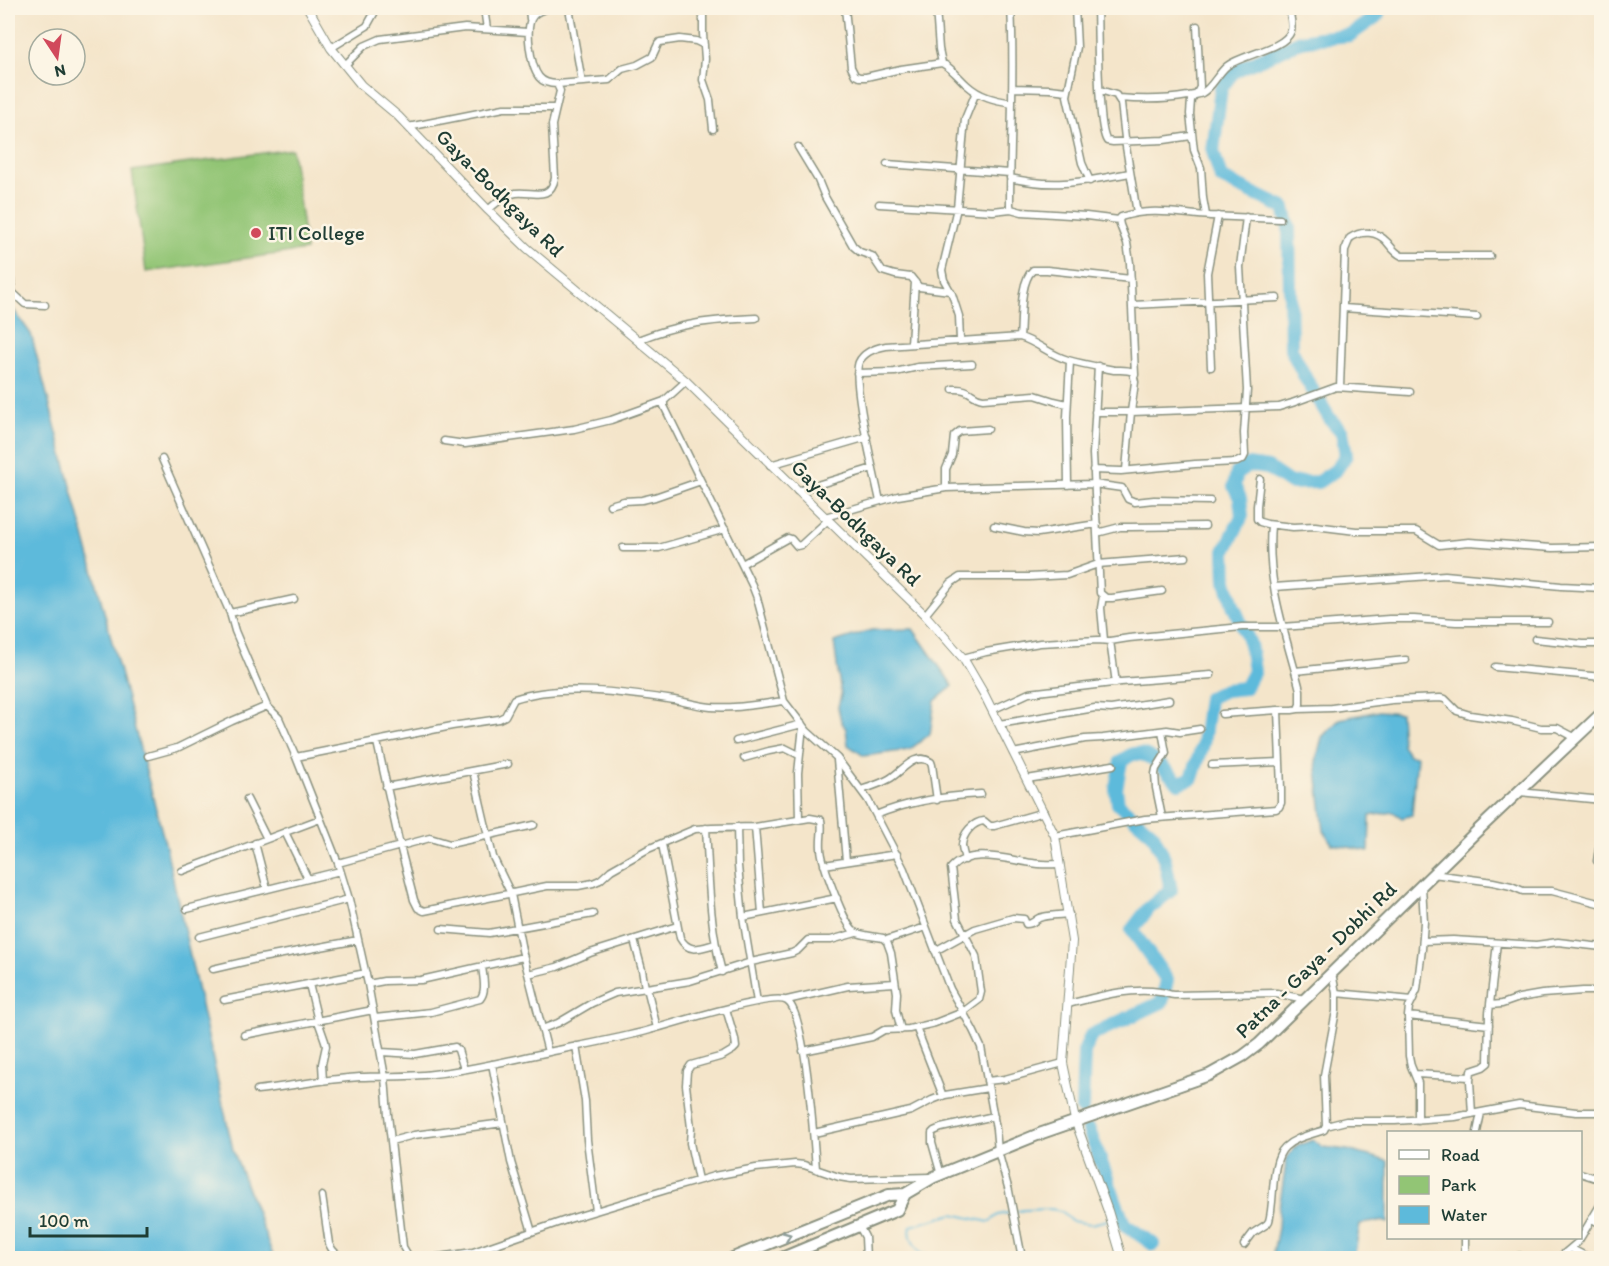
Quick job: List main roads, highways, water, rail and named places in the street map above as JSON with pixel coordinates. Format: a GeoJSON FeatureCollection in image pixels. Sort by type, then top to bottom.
{"type":"FeatureCollection","features":[{"type":"Feature","properties":{"kind":"main road","name":"Patna - Gaya - Dobhi Rd"},"geometry":{"type":"LineString","coordinates":[[905,1194],[938,1176],[1075,1120],[1183,1085],[1228,1066],[1259,1044],[1602,713]]}},
{"type":"Feature","properties":{"kind":"main road"},"geometry":{"type":"LineString","coordinates":[[782,1258],[807,1254],[859,1226],[897,1210],[905,1194]]}},
{"type":"Feature","properties":{"kind":"main road"},"geometry":{"type":"LineString","coordinates":[[733,1258],[889,1195],[905,1194]]}},
{"type":"Feature","properties":{"kind":"water"},"geometry":{"type":"Polygon","coordinates":[[[8,302],[31,334],[166,847],[233,1150],[274,1258],[8,1258],[8,302]]]}},
{"type":"Feature","properties":{"kind":"water"},"geometry":{"type":"Polygon","coordinates":[[[913,629],[953,686],[935,701],[930,734],[909,750],[864,756],[848,745],[846,729],[841,721],[838,707],[841,695],[834,642],[872,630],[913,629]]]}},
{"type":"Feature","properties":{"kind":"water"},"geometry":{"type":"Polygon","coordinates":[[[1379,711],[1400,713],[1402,745],[1409,755],[1417,756],[1412,815],[1402,818],[1393,812],[1370,816],[1369,851],[1332,844],[1324,831],[1316,761],[1322,737],[1340,719],[1379,711]]]}},
{"type":"Feature","properties":{"kind":"water"},"geometry":{"type":"Polygon","coordinates":[[[1314,1140],[1323,1147],[1347,1150],[1387,1161],[1387,1223],[1382,1221],[1360,1224],[1355,1253],[1351,1258],[1272,1258],[1287,1157],[1298,1145],[1314,1140]]]}},
{"type":"Feature","properties":{"kind":"waterway"},"geometry":{"type":"LineString","coordinates":[[1082,1109],[1084,1052],[1091,1035],[1162,1002],[1167,980],[1132,930],[1148,909],[1171,890],[1165,860],[1153,834],[1118,804],[1116,789],[1121,761],[1132,755],[1141,754],[1153,759],[1179,783],[1192,778],[1203,744],[1209,698],[1225,690],[1245,688],[1254,671],[1250,644],[1233,605],[1226,581],[1225,551],[1242,516],[1240,498],[1234,486],[1237,473],[1248,465],[1268,468],[1290,483],[1318,482],[1336,470],[1346,455],[1342,432],[1330,419],[1291,349],[1289,227],[1284,208],[1221,178],[1213,151],[1221,88],[1234,71],[1301,41],[1350,35],[1377,16],[1380,8]]}},
{"type":"Feature","properties":{"kind":"waterway"},"geometry":{"type":"LineString","coordinates":[[1089,1130],[1124,1224],[1153,1244]]}},
{"type":"Feature","properties":{"kind":"waterway"},"geometry":{"type":"LineString","coordinates":[[940,1258],[921,1254],[911,1238],[911,1226],[953,1214],[989,1222],[998,1215],[1024,1210],[1051,1209],[1061,1211],[1071,1221],[1091,1224],[1108,1220]]}},
{"type":"Feature","properties":{"kind":"waterway"},"geometry":{"type":"LineString","coordinates":[[1114,1218],[1121,1217]]}},
{"type":"Feature","properties":{"kind":"place","name":"ITI College"},"geometry":{"type":"Point","coordinates":[256,233]}}]}
